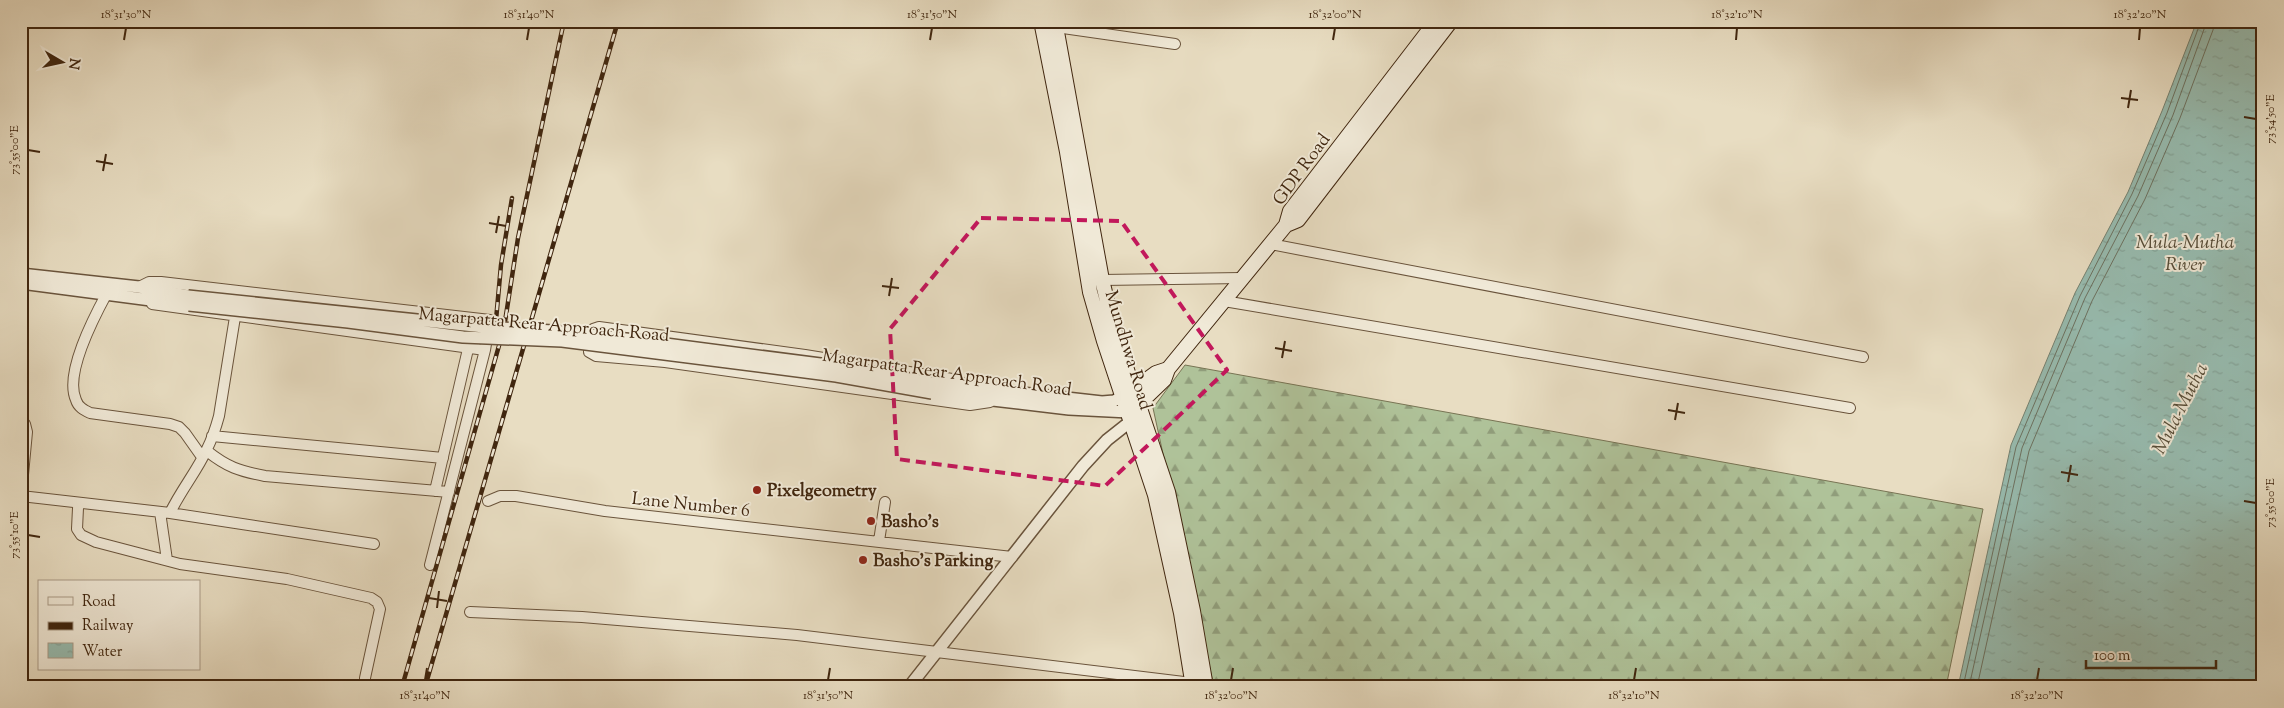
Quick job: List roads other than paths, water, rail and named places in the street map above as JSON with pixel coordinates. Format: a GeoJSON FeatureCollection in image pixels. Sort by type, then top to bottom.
{"type":"FeatureCollection","features":[{"type":"Feature","properties":{"kind":"main road","name":"Mundhwa Road"},"geometry":{"type":"LineString","coordinates":[[1042,21],[1067,152],[1102,280],[1166,542],[1192,685]]}},
{"type":"Feature","properties":{"kind":"main road","name":"GDP Road"},"geometry":{"type":"LineString","coordinates":[[1286,225],[1290,211],[1436,21]]}},
{"type":"Feature","properties":{"kind":"main road","name":"GDP Road"},"geometry":{"type":"LineString","coordinates":[[1286,225],[1298,220],[1451,21]]}},
{"type":"Feature","properties":{"kind":"main road","name":"Mundhwa Road"},"geometry":{"type":"LineString","coordinates":[[1056,24],[1080,201],[1090,292],[1104,341],[1129,393]]}},
{"type":"Feature","properties":{"kind":"main road"},"geometry":{"type":"LineString","coordinates":[[1133,412],[1164,380],[1168,369],[1286,225]]}},
{"type":"Feature","properties":{"kind":"main road","name":"Magarpatta Rear Approach Road"},"geometry":{"type":"LineString","coordinates":[[1129,393],[1156,373],[1168,369]]}},
{"type":"Feature","properties":{"kind":"main road","name":"Mundhwa Road"},"geometry":{"type":"LineString","coordinates":[[1133,412],[1170,501],[1192,602],[1206,687]]}},
{"type":"Feature","properties":{"kind":"street"},"geometry":{"type":"LineString","coordinates":[[1056,24],[1175,44]]}},
{"type":"Feature","properties":{"kind":"street"},"geometry":{"type":"LineString","coordinates":[[1270,244],[1863,357]]}},
{"type":"Feature","properties":{"kind":"street","name":"Magarpatta Rear Approach Road"},"geometry":{"type":"LineString","coordinates":[[21,274],[188,300],[484,327],[553,330],[635,340],[836,366],[932,388],[998,400],[1069,409],[1133,412]]}},
{"type":"Feature","properties":{"kind":"street"},"geometry":{"type":"LineString","coordinates":[[1102,280],[1242,278]]}},
{"type":"Feature","properties":{"kind":"street"},"geometry":{"type":"LineString","coordinates":[[430,565],[485,350],[490,323],[486,319],[161,282],[149,282],[135,292],[143,302],[165,308],[485,350]]}},
{"type":"Feature","properties":{"kind":"street","name":"Magarpatta Rear Approach Road"},"geometry":{"type":"LineString","coordinates":[[21,283],[106,293],[135,292]]}},
{"type":"Feature","properties":{"kind":"street"},"geometry":{"type":"LineString","coordinates":[[106,293],[78,358],[74,375],[75,399],[79,407],[90,413],[170,424],[179,427],[205,454],[238,471],[265,476],[449,492]]}},
{"type":"Feature","properties":{"kind":"street"},"geometry":{"type":"LineString","coordinates":[[1224,301],[1850,408]]}},
{"type":"Feature","properties":{"kind":"street"},"geometry":{"type":"LineString","coordinates":[[167,560],[165,513],[205,454],[212,436],[219,416],[235,317]]}},
{"type":"Feature","properties":{"kind":"street"},"geometry":{"type":"LineString","coordinates":[[974,387],[952,379],[926,374],[599,327],[593,329],[589,352],[596,356],[674,363],[970,404],[998,400]]}},
{"type":"Feature","properties":{"kind":"street"},"geometry":{"type":"LineString","coordinates":[[435,491],[468,349]]}},
{"type":"Feature","properties":{"kind":"street","name":"Magarpatta Rear Approach Road"},"geometry":{"type":"LineString","coordinates":[[932,388],[974,387],[1102,402],[1114,401],[1129,393]]}},
{"type":"Feature","properties":{"kind":"street"},"geometry":{"type":"LineString","coordinates":[[909,687],[1083,466],[1133,412]]}},
{"type":"Feature","properties":{"kind":"street"},"geometry":{"type":"LineString","coordinates":[[21,422],[25,424],[27,432],[21,496],[165,513],[374,544]]}},
{"type":"Feature","properties":{"kind":"street"},"geometry":{"type":"LineString","coordinates":[[212,436],[443,458]]}},
{"type":"Feature","properties":{"kind":"street","name":"Lane Number 6"},"geometry":{"type":"LineString","coordinates":[[488,501],[500,496],[516,496],[605,512],[1012,557]]}},
{"type":"Feature","properties":{"kind":"street"},"geometry":{"type":"LineString","coordinates":[[879,541],[885,502]]}},
{"type":"Feature","properties":{"kind":"street"},"geometry":{"type":"LineString","coordinates":[[78,508],[76,528],[81,535],[96,542],[180,564],[287,579],[371,598],[377,602],[380,609],[365,678],[365,687]]}},
{"type":"Feature","properties":{"kind":"street"},"geometry":{"type":"LineString","coordinates":[[470,612],[582,617],[797,635],[1192,685]]}},
{"type":"Feature","properties":{"kind":"water"},"geometry":{"type":"Polygon","coordinates":[[[2197,21],[2263,21],[2263,687],[1958,687],[2011,445],[2075,293],[2128,192],[2197,21]]]}},
{"type":"Feature","properties":{"kind":"railway"},"geometry":{"type":"LineString","coordinates":[[402,687],[504,328],[518,238],[564,21]]}},
{"type":"Feature","properties":{"kind":"railway"},"geometry":{"type":"LineString","coordinates":[[425,687],[618,21]]}},
{"type":"Feature","properties":{"kind":"railway"},"geometry":{"type":"LineString","coordinates":[[494,342],[501,265],[512,198]]}},
{"type":"Feature","properties":{"kind":"place","name":"Pixelgeometry"},"geometry":{"type":"Point","coordinates":[757,490]}},
{"type":"Feature","properties":{"kind":"place","name":"Basho's"},"geometry":{"type":"Point","coordinates":[871,521]}},
{"type":"Feature","properties":{"kind":"place","name":"Basho's Parking"},"geometry":{"type":"Point","coordinates":[863,560]}},
{"type":"Feature","properties":{"kind":"water label","name":"Mula-Mutha River"},"geometry":{"type":"Point","coordinates":[2185,252]}},
{"type":"Feature","properties":{"kind":"water label","name":"Mula-Mutha"},"geometry":{"type":"Point","coordinates":[2179,408]}}]}
